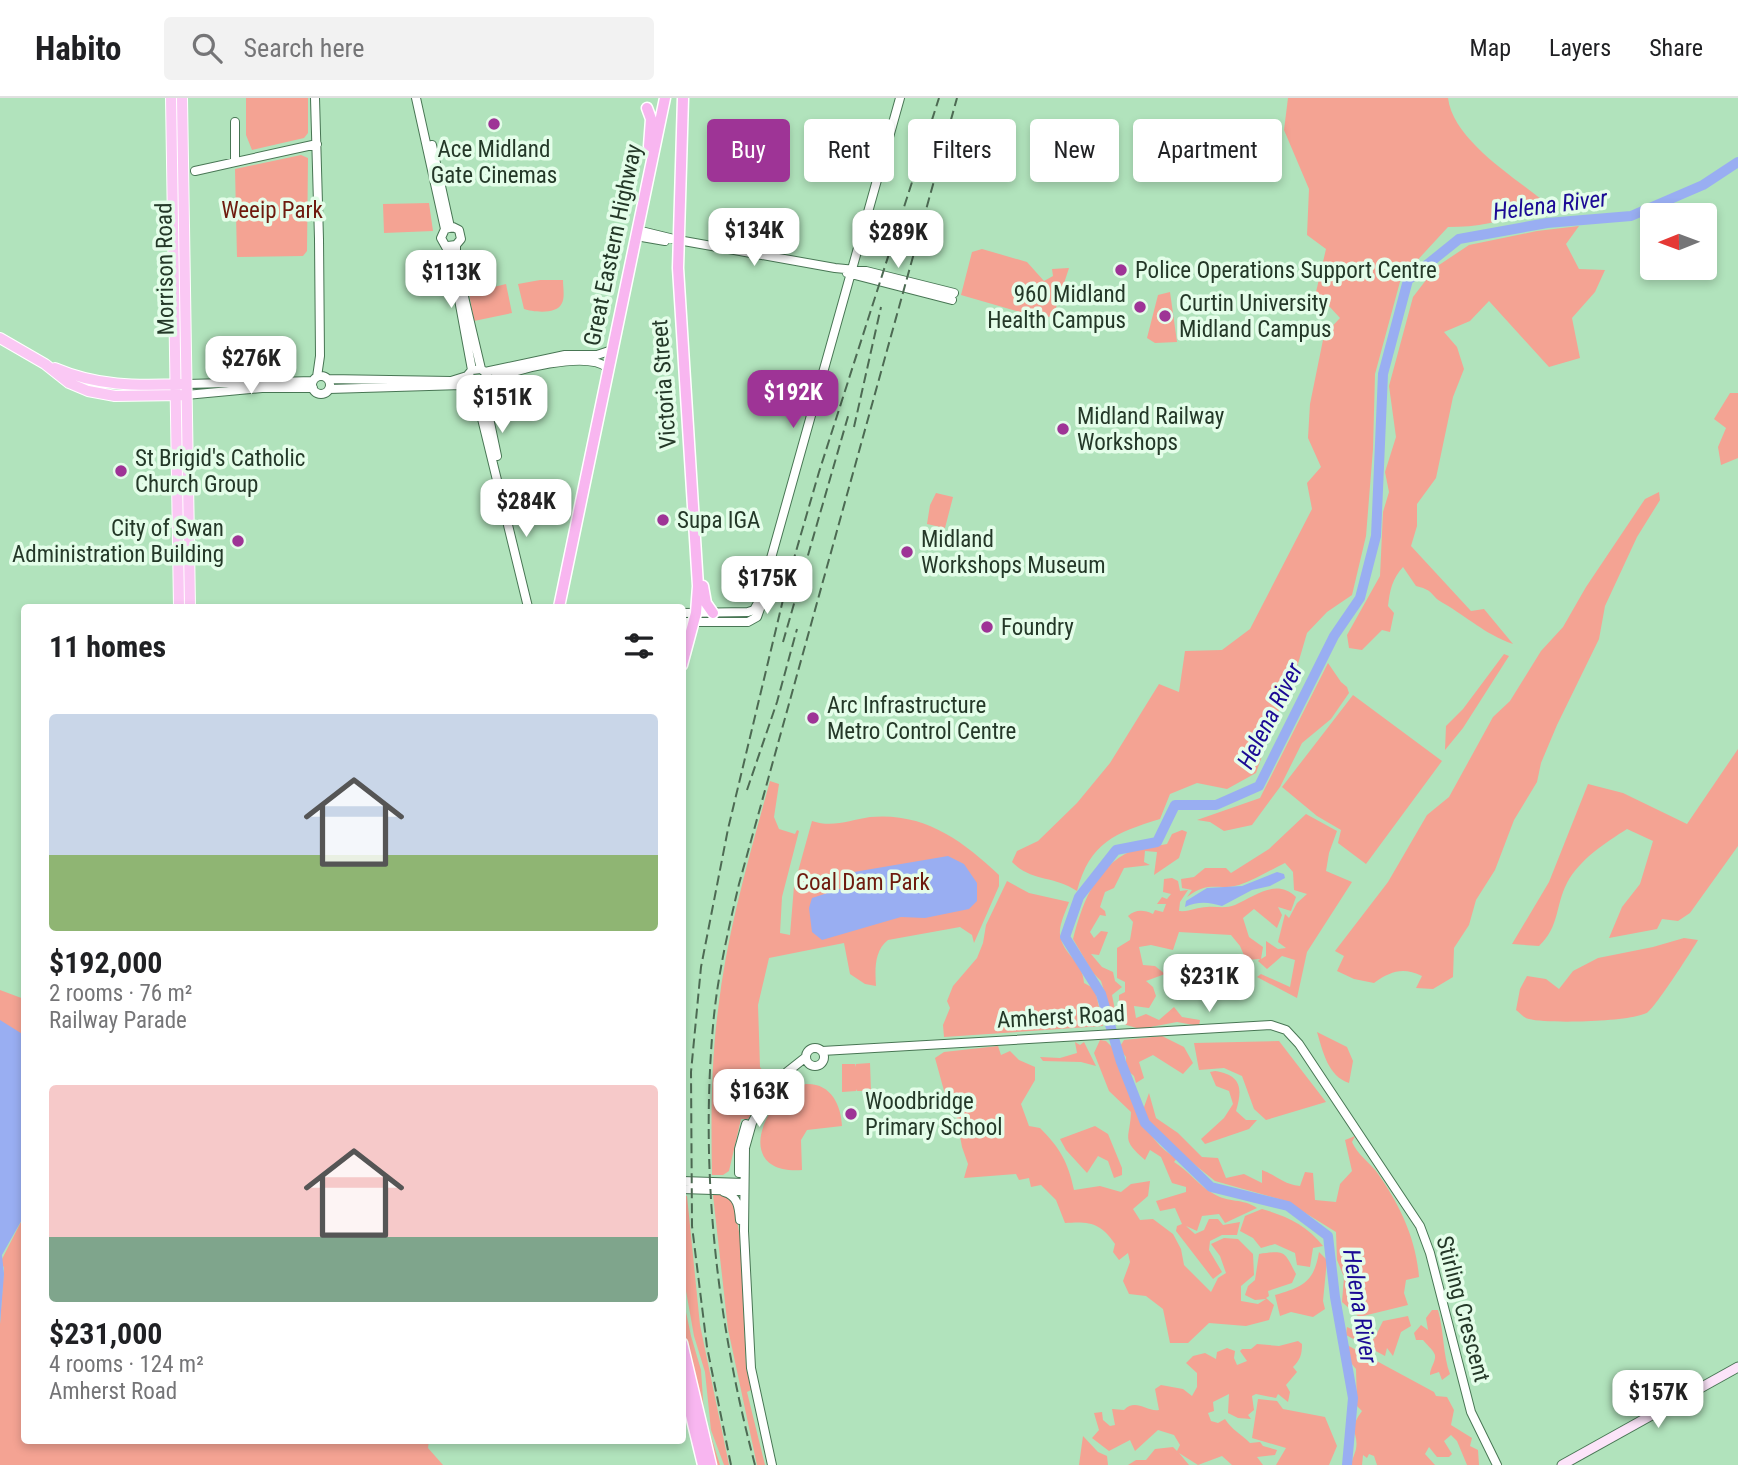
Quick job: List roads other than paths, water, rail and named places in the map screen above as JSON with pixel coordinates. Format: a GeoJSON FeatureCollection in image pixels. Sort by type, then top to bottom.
{"type":"FeatureCollection","features":[{"type":"Feature","properties":{"kind":"highway","name":"Great Eastern Highway"},"geometry":{"type":"LineString","coordinates":[[560,604],[665,98]]}},
{"type":"Feature","properties":{"kind":"highway","name":"Victoria Street"},"geometry":{"type":"LineString","coordinates":[[684,98],[678,293],[698,566],[686,644]]}},
{"type":"Feature","properties":{"kind":"highway"},"geometry":{"type":"LineString","coordinates":[[647,108],[651,119],[649,150],[652,162]]}},
{"type":"Feature","properties":{"kind":"highway"},"geometry":{"type":"LineString","coordinates":[[698,566],[706,603],[713,613]]}},
{"type":"Feature","properties":{"kind":"highway"},"geometry":{"type":"LineString","coordinates":[[686,1360],[711,1465]]}},
{"type":"Feature","properties":{"kind":"highway"},"geometry":{"type":"LineString","coordinates":[[686,1395],[703,1465]]}},
{"type":"Feature","properties":{"kind":"main road","name":"Morrison Road"},"geometry":{"type":"LineString","coordinates":[[171,98],[190,604]]}},
{"type":"Feature","properties":{"kind":"main road","name":"Morrison Road"},"geometry":{"type":"LineString","coordinates":[[179,604],[182,98]]}},
{"type":"Feature","properties":{"kind":"main road"},"geometry":{"type":"LineString","coordinates":[[0,338],[45,364],[81,379],[106,384],[181,390]]}},
{"type":"Feature","properties":{"kind":"main road"},"geometry":{"type":"LineString","coordinates":[[1562,1465],[1738,1367]]}},
{"type":"Feature","properties":{"kind":"street"},"geometry":{"type":"LineString","coordinates":[[315,98],[321,394],[329,389],[477,379],[571,360],[594,360],[608,368]]}},
{"type":"Feature","properties":{"kind":"street"},"geometry":{"type":"LineString","coordinates":[[419,98],[447,228],[441,238],[452,245],[477,379],[525,604]]}},
{"type":"Feature","properties":{"kind":"street"},"geometry":{"type":"LineString","coordinates":[[691,619],[758,615],[900,98]]}},
{"type":"Feature","properties":{"kind":"street"},"geometry":{"type":"LineString","coordinates":[[235,122],[235,162]]}},
{"type":"Feature","properties":{"kind":"street"},"geometry":{"type":"LineString","coordinates":[[195,171],[317,144]]}},
{"type":"Feature","properties":{"kind":"street"},"geometry":{"type":"LineString","coordinates":[[447,228],[456,228],[460,233],[461,239],[452,245]]}},
{"type":"Feature","properties":{"kind":"street"},"geometry":{"type":"LineString","coordinates":[[637,233],[835,268],[953,296]]}},
{"type":"Feature","properties":{"kind":"street"},"geometry":{"type":"LineString","coordinates":[[181,390],[262,388],[320,381],[477,379],[565,355],[597,355],[612,350]]}},
{"type":"Feature","properties":{"kind":"street"},"geometry":{"type":"LineString","coordinates":[[320,381],[329,389]]}},
{"type":"Feature","properties":{"kind":"street"},"geometry":{"type":"LineString","coordinates":[[691,619],[713,613],[748,617]]}},
{"type":"Feature","properties":{"kind":"street","name":"Amherst Road"},"geometry":{"type":"LineString","coordinates":[[823,1055],[837,1048],[1271,1025],[1286,1030]]}},
{"type":"Feature","properties":{"kind":"street","name":"Stirling Crescent"},"geometry":{"type":"LineString","coordinates":[[1286,1030],[1299,1044],[1420,1226],[1430,1253],[1468,1403],[1481,1436],[1497,1465]]}},
{"type":"Feature","properties":{"kind":"street"},"geometry":{"type":"LineString","coordinates":[[717,1186],[733,1178],[746,1124],[768,1093],[787,1072],[809,1061],[819,1065],[823,1055],[812,1048],[809,1061]]}},
{"type":"Feature","properties":{"kind":"street"},"geometry":{"type":"LineString","coordinates":[[740,1220],[748,1133],[768,1093]]}},
{"type":"Feature","properties":{"kind":"street"},"geometry":{"type":"LineString","coordinates":[[738,1160],[742,1187],[751,1368],[772,1465]]}},
{"type":"Feature","properties":{"kind":"street"},"geometry":{"type":"LineString","coordinates":[[717,1186],[733,1196],[744,1231]]}},
{"type":"Feature","properties":{"kind":"street"},"geometry":{"type":"LineString","coordinates":[[686,1187],[742,1187]]}},
{"type":"Feature","properties":{"kind":"water"},"geometry":{"type":"Polygon","coordinates":[[[948,856],[964,864],[977,883],[977,901],[969,909],[925,918],[901,917],[822,940],[812,932],[809,908],[812,898],[843,888],[848,873],[948,856]]]}},
{"type":"Feature","properties":{"kind":"water"},"geometry":{"type":"Polygon","coordinates":[[[1277,872],[1284,874],[1285,878],[1270,886],[1252,890],[1222,906],[1204,903],[1185,907],[1186,901],[1207,888],[1242,886],[1277,872]]]}},
{"type":"Feature","properties":{"kind":"water"},"geometry":{"type":"Polygon","coordinates":[[[0,1020],[21,1033],[21,1221],[2,1255],[4,1274],[0,1324],[0,1020]]]}},
{"type":"Feature","properties":{"kind":"waterway","name":"Helena River"},"geometry":{"type":"LineString","coordinates":[[1347,1465],[1353,1398],[1335,1297],[1328,1236],[1288,1206],[1211,1187],[1145,1123],[1121,1062],[1101,994],[1065,937],[1079,897],[1116,850],[1157,842],[1175,805],[1216,805],[1259,786],[1334,636],[1360,598],[1376,536],[1383,374],[1408,280],[1459,239],[1547,223],[1631,216],[1703,185],[1738,162]]}},
{"type":"Feature","properties":{"kind":"railway"},"geometry":{"type":"LineString","coordinates":[[731,1465],[707,1347],[692,1226],[691,1072],[701,967],[728,829],[788,579],[819,472],[939,98]]}},
{"type":"Feature","properties":{"kind":"railway"},"geometry":{"type":"LineString","coordinates":[[755,1465],[731,1357],[715,1247],[709,1136],[717,990],[739,884],[957,98]]}},
{"type":"Feature","properties":{"kind":"railway"},"geometry":{"type":"LineString","coordinates":[[854,427],[881,307]]}},
{"type":"Feature","properties":{"kind":"railway"},"geometry":{"type":"LineString","coordinates":[[783,642],[849,413]]}},
{"type":"Feature","properties":{"kind":"railway"},"geometry":{"type":"LineString","coordinates":[[747,790],[777,702],[797,629]]}},
{"type":"Feature","properties":{"kind":"place","name":"Ace Midland Gate Cinemas"},"geometry":{"type":"Point","coordinates":[494,124]}},
{"type":"Feature","properties":{"kind":"place","name":"Police Operations Support Centre"},"geometry":{"type":"Point","coordinates":[1121,270]}},
{"type":"Feature","properties":{"kind":"place","name":"960 Midland Health Campus"},"geometry":{"type":"Point","coordinates":[1140,307]}},
{"type":"Feature","properties":{"kind":"place","name":"Curtin University Midland Campus"},"geometry":{"type":"Point","coordinates":[1165,316]}},
{"type":"Feature","properties":{"kind":"place","name":"Midland Railway Workshops"},"geometry":{"type":"Point","coordinates":[1063,429]}},
{"type":"Feature","properties":{"kind":"place","name":"St Brigid's Catholic Church Group"},"geometry":{"type":"Point","coordinates":[121,471]}},
{"type":"Feature","properties":{"kind":"place","name":"Supa IGA"},"geometry":{"type":"Point","coordinates":[663,520]}},
{"type":"Feature","properties":{"kind":"place","name":"City of Swan Administration Building"},"geometry":{"type":"Point","coordinates":[238,541]}},
{"type":"Feature","properties":{"kind":"place","name":"Midland Workshops Museum"},"geometry":{"type":"Point","coordinates":[907,552]}},
{"type":"Feature","properties":{"kind":"place","name":"Foundry"},"geometry":{"type":"Point","coordinates":[987,627]}},
{"type":"Feature","properties":{"kind":"place","name":"Arc Infrastructure Metro Control Centre"},"geometry":{"type":"Point","coordinates":[813,718]}},
{"type":"Feature","properties":{"kind":"place","name":"Woodbridge Primary School"},"geometry":{"type":"Point","coordinates":[851,1114]}},
{"type":"Feature","properties":{"kind":"park label","name":"Weeip Park"},"geometry":{"type":"Point","coordinates":[272,210]}},
{"type":"Feature","properties":{"kind":"park label","name":"Coal Dam Park"},"geometry":{"type":"Point","coordinates":[863,882]}}]}
